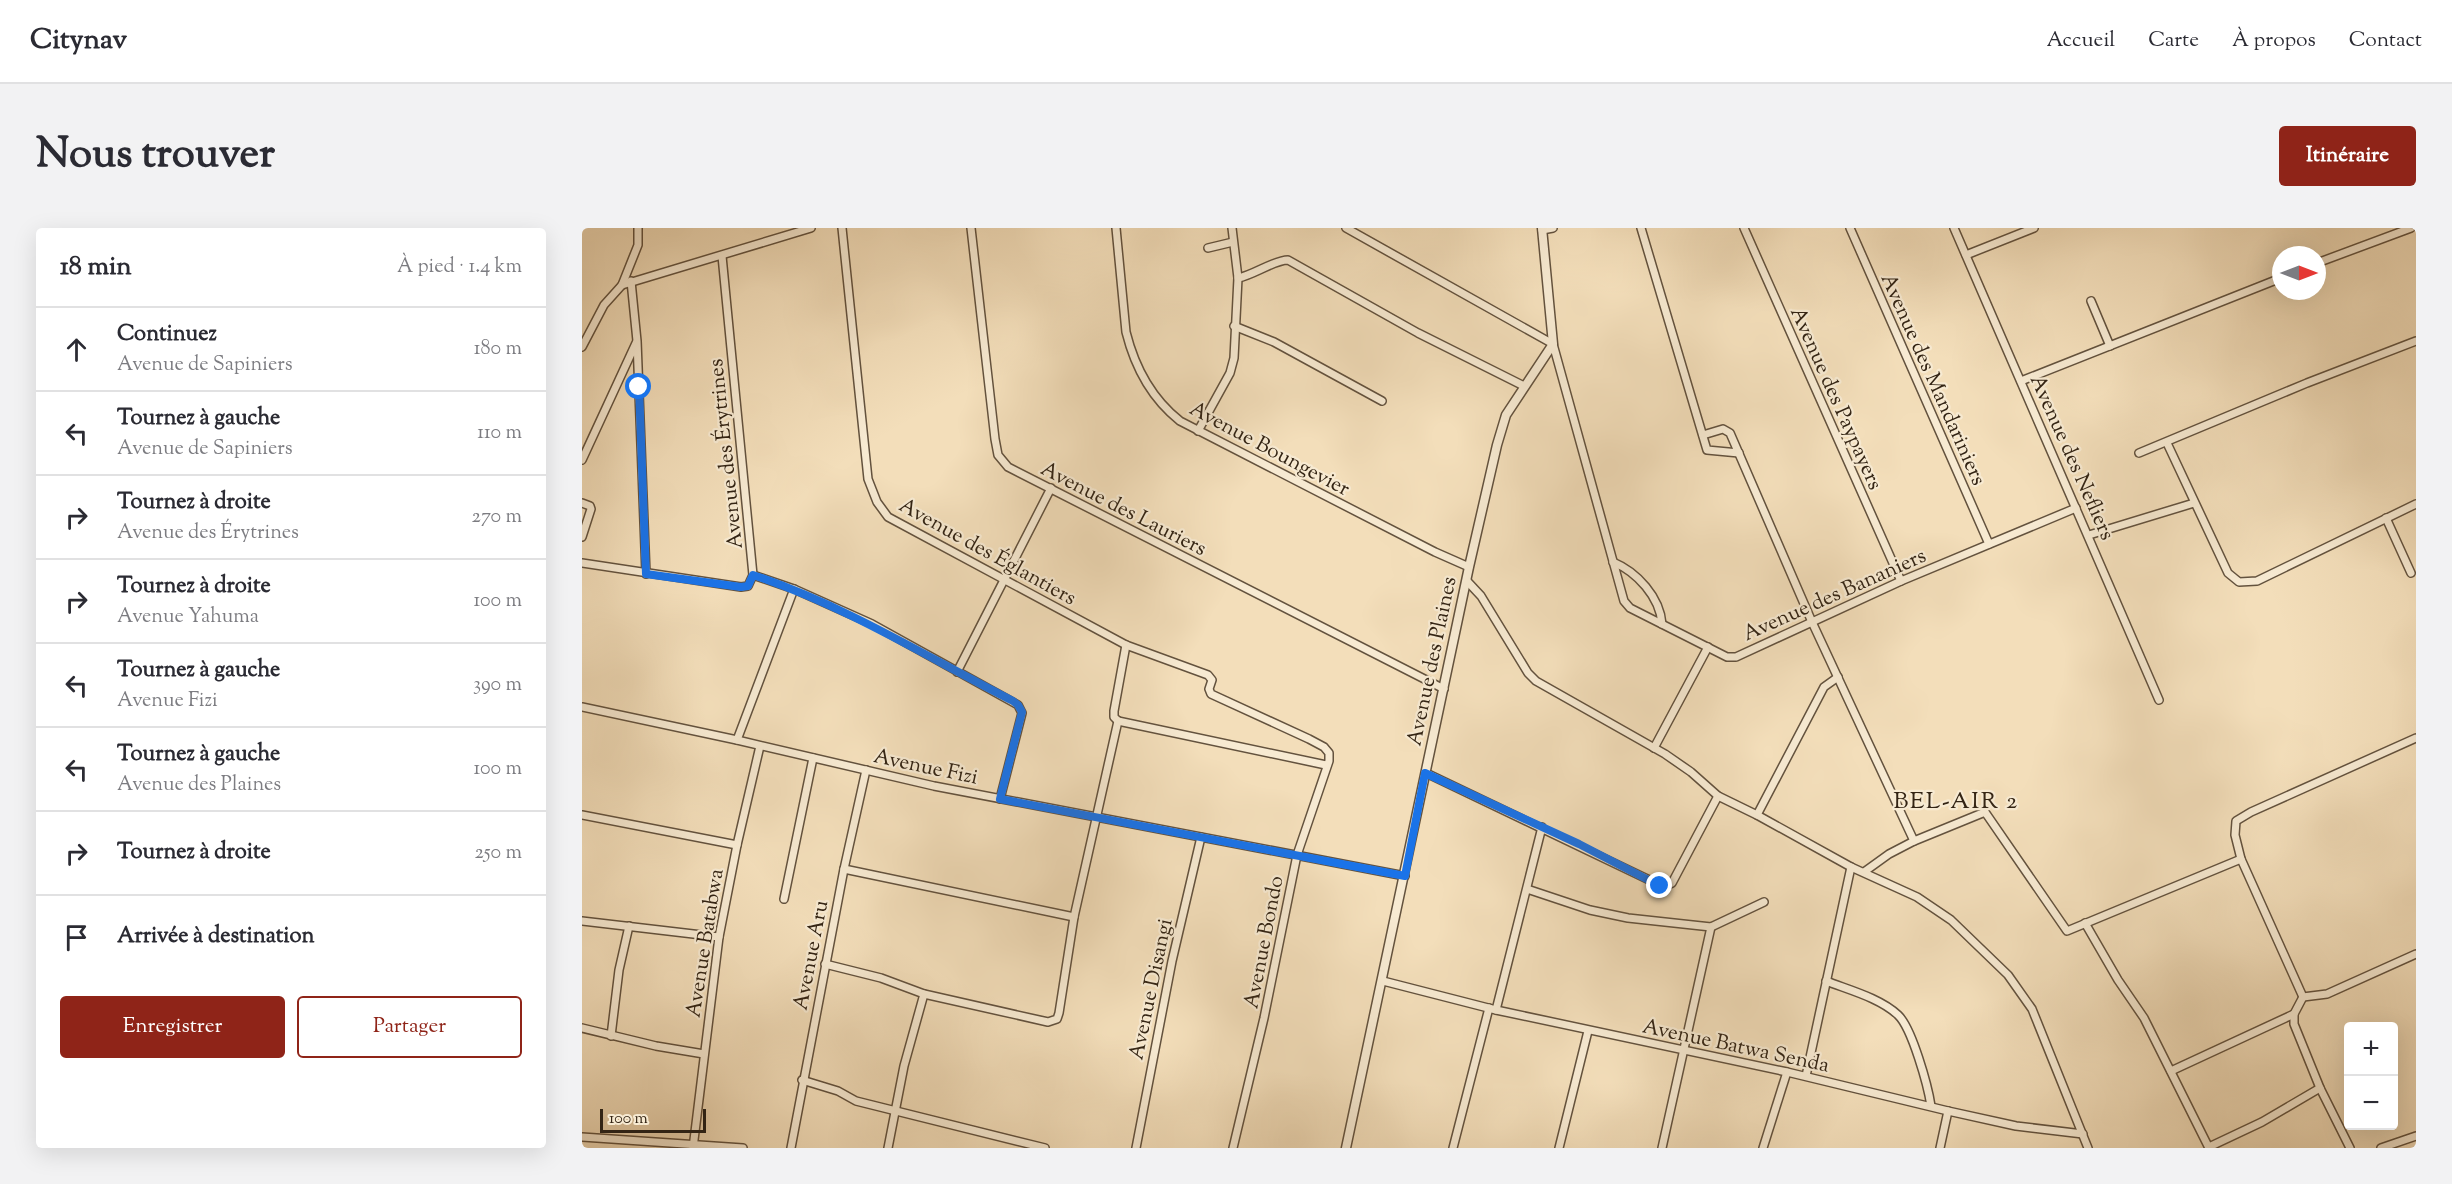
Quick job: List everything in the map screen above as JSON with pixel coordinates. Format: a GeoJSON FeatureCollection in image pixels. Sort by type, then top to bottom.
{"type":"FeatureCollection","features":[{"type":"Feature","properties":{"kind":"street"},"geometry":{"type":"LineString","coordinates":[[622,285],[638,245],[638,228]]}},
{"type":"Feature","properties":{"kind":"street"},"geometry":{"type":"LineString","coordinates":[[582,347],[604,305],[622,285],[631,280],[722,256],[811,228]]}},
{"type":"Feature","properties":{"kind":"street","name":"Avenue des Églantiers"},"geometry":{"type":"LineString","coordinates":[[842,228],[868,479],[877,502],[888,517],[1126,645],[1208,675],[1212,680],[1209,689],[1211,694],[1273,721],[1324,747]]}},
{"type":"Feature","properties":{"kind":"street","name":"Avenue des Lauriers"},"geometry":{"type":"LineString","coordinates":[[971,228],[998,455],[1008,467],[1444,689]]}},
{"type":"Feature","properties":{"kind":"street","name":"Avenue Boungevier"},"geometry":{"type":"LineString","coordinates":[[1116,228],[1126,332],[1134,357],[1155,398],[1180,422],[1426,548],[1469,567]]}},
{"type":"Feature","properties":{"kind":"street"},"geometry":{"type":"LineString","coordinates":[[1198,430],[1230,373],[1233,358],[1238,278],[1232,228]]}},
{"type":"Feature","properties":{"kind":"street"},"geometry":{"type":"LineString","coordinates":[[1346,228],[1394,257],[1553,344]]}},
{"type":"Feature","properties":{"kind":"street"},"geometry":{"type":"LineString","coordinates":[[1553,228],[1542,229],[1553,344]]}},
{"type":"Feature","properties":{"kind":"street"},"geometry":{"type":"LineString","coordinates":[[1641,228],[1708,451],[1739,453]]}},
{"type":"Feature","properties":{"kind":"street","name":"Avenue des Paypayers"},"geometry":{"type":"LineString","coordinates":[[1744,228],[1901,581]]}},
{"type":"Feature","properties":{"kind":"street","name":"Avenue des Mandariniers"},"geometry":{"type":"LineString","coordinates":[[1850,228],[1989,544]]}},
{"type":"Feature","properties":{"kind":"street","name":"Avenue des Nefliers"},"geometry":{"type":"LineString","coordinates":[[1954,228],[2159,700]]}},
{"type":"Feature","properties":{"kind":"street"},"geometry":{"type":"LineString","coordinates":[[1966,255],[2034,228]]}},
{"type":"Feature","properties":{"kind":"street"},"geometry":{"type":"LineString","coordinates":[[2326,260],[2411,228]]}},
{"type":"Feature","properties":{"kind":"street"},"geometry":{"type":"LineString","coordinates":[[1208,248],[1233,242]]}},
{"type":"Feature","properties":{"kind":"street","name":"Avenue des Érytrines"},"geometry":{"type":"LineString","coordinates":[[722,256],[753,575],[795,589],[872,624],[1018,705],[1022,712],[1000,799]]}},
{"type":"Feature","properties":{"kind":"street"},"geometry":{"type":"LineString","coordinates":[[1238,278],[1249,276],[1282,261],[1288,261],[1418,333],[1524,386]]}},
{"type":"Feature","properties":{"kind":"street"},"geometry":{"type":"LineString","coordinates":[[631,280],[637,341],[646,574]]}},
{"type":"Feature","properties":{"kind":"street"},"geometry":{"type":"LineString","coordinates":[[2021,381],[2272,282]]}},
{"type":"Feature","properties":{"kind":"street"},"geometry":{"type":"LineString","coordinates":[[2091,301],[2110,346]]}},
{"type":"Feature","properties":{"kind":"street"},"geometry":{"type":"LineString","coordinates":[[1234,326],[1274,342],[1382,401]]}},
{"type":"Feature","properties":{"kind":"street"},"geometry":{"type":"LineString","coordinates":[[582,460],[637,341]]}},
{"type":"Feature","properties":{"kind":"street"},"geometry":{"type":"LineString","coordinates":[[2139,453],[2307,382],[2416,341]]}},
{"type":"Feature","properties":{"kind":"street","name":"Avenue des Plaines"},"geometry":{"type":"LineString","coordinates":[[1346,1148],[1469,567],[1506,415],[1553,344]]}},
{"type":"Feature","properties":{"kind":"street","name":"Avenue des Bananiers"},"geometry":{"type":"LineString","coordinates":[[1553,344],[1627,606],[1733,658],[1901,581],[2076,508]]}},
{"type":"Feature","properties":{"kind":"street"},"geometry":{"type":"LineString","coordinates":[[1703,435],[1727,430],[1730,433],[1812,622],[1914,841]]}},
{"type":"Feature","properties":{"kind":"street"},"geometry":{"type":"LineString","coordinates":[[2167,443],[2228,573],[2233,579],[2244,583],[2257,581],[2416,504]]}},
{"type":"Feature","properties":{"kind":"street"},"geometry":{"type":"LineString","coordinates":[[957,672],[1051,488]]}},
{"type":"Feature","properties":{"kind":"street"},"geometry":{"type":"LineString","coordinates":[[582,502],[591,509],[582,537]]}},
{"type":"Feature","properties":{"kind":"street"},"geometry":{"type":"LineString","coordinates":[[2089,535],[2194,503]]}},
{"type":"Feature","properties":{"kind":"street"},"geometry":{"type":"LineString","coordinates":[[2386,518],[2411,573]]}},
{"type":"Feature","properties":{"kind":"street"},"geometry":{"type":"LineString","coordinates":[[1613,562],[1633,572],[1659,608],[1662,624]]}},
{"type":"Feature","properties":{"kind":"street"},"geometry":{"type":"LineString","coordinates":[[582,563],[741,587],[748,586],[753,575]]}},
{"type":"Feature","properties":{"kind":"street"},"geometry":{"type":"LineString","coordinates":[[1467,581],[1480,596],[1528,673],[1536,681],[1654,748],[1690,772],[1718,796],[1851,867],[1917,897],[1939,910],[2008,975],[2038,1021],[2088,1148]]}},
{"type":"Feature","properties":{"kind":"street"},"geometry":{"type":"LineString","coordinates":[[737,740],[795,589]]}},
{"type":"Feature","properties":{"kind":"street"},"geometry":{"type":"LineString","coordinates":[[1126,645],[1114,711],[1114,717],[1118,721],[1326,765]]}},
{"type":"Feature","properties":{"kind":"street"},"geometry":{"type":"LineString","coordinates":[[1654,748],[1708,647]]}},
{"type":"Feature","properties":{"kind":"street"},"geometry":{"type":"LineString","coordinates":[[1757,815],[1824,687],[1838,677]]}},
{"type":"Feature","properties":{"kind":"street","name":"Avenue Fizi"},"geometry":{"type":"LineString","coordinates":[[582,707],[934,786],[1405,876]]}},
{"type":"Feature","properties":{"kind":"street"},"geometry":{"type":"LineString","coordinates":[[825,964],[881,978],[924,994],[1048,1022],[1054,1021],[1059,1013],[1074,917],[1118,721]]}},
{"type":"Feature","properties":{"kind":"street"},"geometry":{"type":"LineString","coordinates":[[2303,997],[2241,859],[2235,824],[2240,817],[2416,738]]}},
{"type":"Feature","properties":{"kind":"street","name":"Avenue Batabwa"},"geometry":{"type":"LineString","coordinates":[[693,1146],[719,937],[760,746]]}},
{"type":"Feature","properties":{"kind":"street","name":"Avenue Bondo"},"geometry":{"type":"LineString","coordinates":[[1233,1148],[1264,1018],[1297,855],[1329,756],[1324,747]]}},
{"type":"Feature","properties":{"kind":"street"},"geometry":{"type":"LineString","coordinates":[[784,899],[813,758]]}},
{"type":"Feature","properties":{"kind":"street","name":"Avenue Aru"},"geometry":{"type":"LineString","coordinates":[[791,1148],[825,964],[866,770]]}},
{"type":"Feature","properties":{"kind":"street"},"geometry":{"type":"LineString","coordinates":[[1425,773],[1542,827],[1660,886],[1668,886],[1718,796]]}},
{"type":"Feature","properties":{"kind":"street"},"geometry":{"type":"LineString","coordinates":[[1864,872],[1889,854],[1914,841],[1986,812],[2066,931],[2241,859]]}},
{"type":"Feature","properties":{"kind":"street"},"geometry":{"type":"LineString","coordinates":[[582,815],[737,845]]}},
{"type":"Feature","properties":{"kind":"street"},"geometry":{"type":"LineString","coordinates":[[1453,1148],[1527,889],[1542,827]]}},
{"type":"Feature","properties":{"kind":"street","name":"Avenue Disangi"},"geometry":{"type":"LineString","coordinates":[[1136,1148],[1170,972],[1201,837]]}},
{"type":"Feature","properties":{"kind":"street"},"geometry":{"type":"LineString","coordinates":[[1806,1076],[1851,867]]}},
{"type":"Feature","properties":{"kind":"street"},"geometry":{"type":"LineString","coordinates":[[844,869],[1074,917]]}},
{"type":"Feature","properties":{"kind":"street"},"geometry":{"type":"LineString","coordinates":[[1527,889],[1590,910],[1619,916],[1711,927],[1764,902]]}},
{"type":"Feature","properties":{"kind":"street"},"geometry":{"type":"LineString","coordinates":[[582,921],[719,937]]}},
{"type":"Feature","properties":{"kind":"street"},"geometry":{"type":"LineString","coordinates":[[2085,922],[2118,980],[2144,1018],[2209,1148],[2262,1122],[2320,1088]]}},
{"type":"Feature","properties":{"kind":"street"},"geometry":{"type":"LineString","coordinates":[[611,1036],[619,970],[629,926]]}},
{"type":"Feature","properties":{"kind":"street"},"geometry":{"type":"LineString","coordinates":[[1662,1148],[1711,927]]}},
{"type":"Feature","properties":{"kind":"street"},"geometry":{"type":"LineString","coordinates":[[2303,997],[2327,994],[2416,954]]}},
{"type":"Feature","properties":{"kind":"street","name":"Avenue Batwa Senda"},"geometry":{"type":"LineString","coordinates":[[1383,981],[1588,1031],[1806,1076],[2016,1126],[2083,1134]]}},
{"type":"Feature","properties":{"kind":"street"},"geometry":{"type":"LineString","coordinates":[[1826,981],[1868,998],[1900,1017],[1924,1072],[1931,1107]]}},
{"type":"Feature","properties":{"kind":"street"},"geometry":{"type":"LineString","coordinates":[[888,1148],[894,1110],[924,994]]}},
{"type":"Feature","properties":{"kind":"street"},"geometry":{"type":"LineString","coordinates":[[2303,997],[2294,1014],[2294,1024],[2320,1088],[2350,1148]]}},
{"type":"Feature","properties":{"kind":"street"},"geometry":{"type":"LineString","coordinates":[[2171,1071],[2294,1014]]}},
{"type":"Feature","properties":{"kind":"street"},"geometry":{"type":"LineString","coordinates":[[582,1028],[704,1054]]}},
{"type":"Feature","properties":{"kind":"street"},"geometry":{"type":"LineString","coordinates":[[1559,1148],[1588,1031]]}},
{"type":"Feature","properties":{"kind":"street"},"geometry":{"type":"LineString","coordinates":[[1763,1148],[1787,1072]]}},
{"type":"Feature","properties":{"kind":"street"},"geometry":{"type":"LineString","coordinates":[[802,1080],[838,1091],[852,1100],[1021,1145],[1045,1148]]}},
{"type":"Feature","properties":{"kind":"street"},"geometry":{"type":"LineString","coordinates":[[1940,1148],[1948,1111]]}},
{"type":"Feature","properties":{"kind":"street"},"geometry":{"type":"LineString","coordinates":[[2381,1148],[2416,1136]]}},
{"type":"Feature","properties":{"kind":"street"},"geometry":{"type":"LineString","coordinates":[[582,1137],[743,1148]]}},
{"type":"Feature","properties":{"kind":"district","name":"BEL-AIR 2"},"geometry":{"type":"Point","coordinates":[1956,800]}},
{"type":"Feature","properties":{"kind":"route"},"geometry":{"type":"LineString","coordinates":[[639,387],[646,574],[741,587],[748,586],[753,575],[795,589],[872,624],[1013,701],[1022,712],[1000,799],[1405,876],[1425,773],[1579,844],[1660,886]]}}]}
